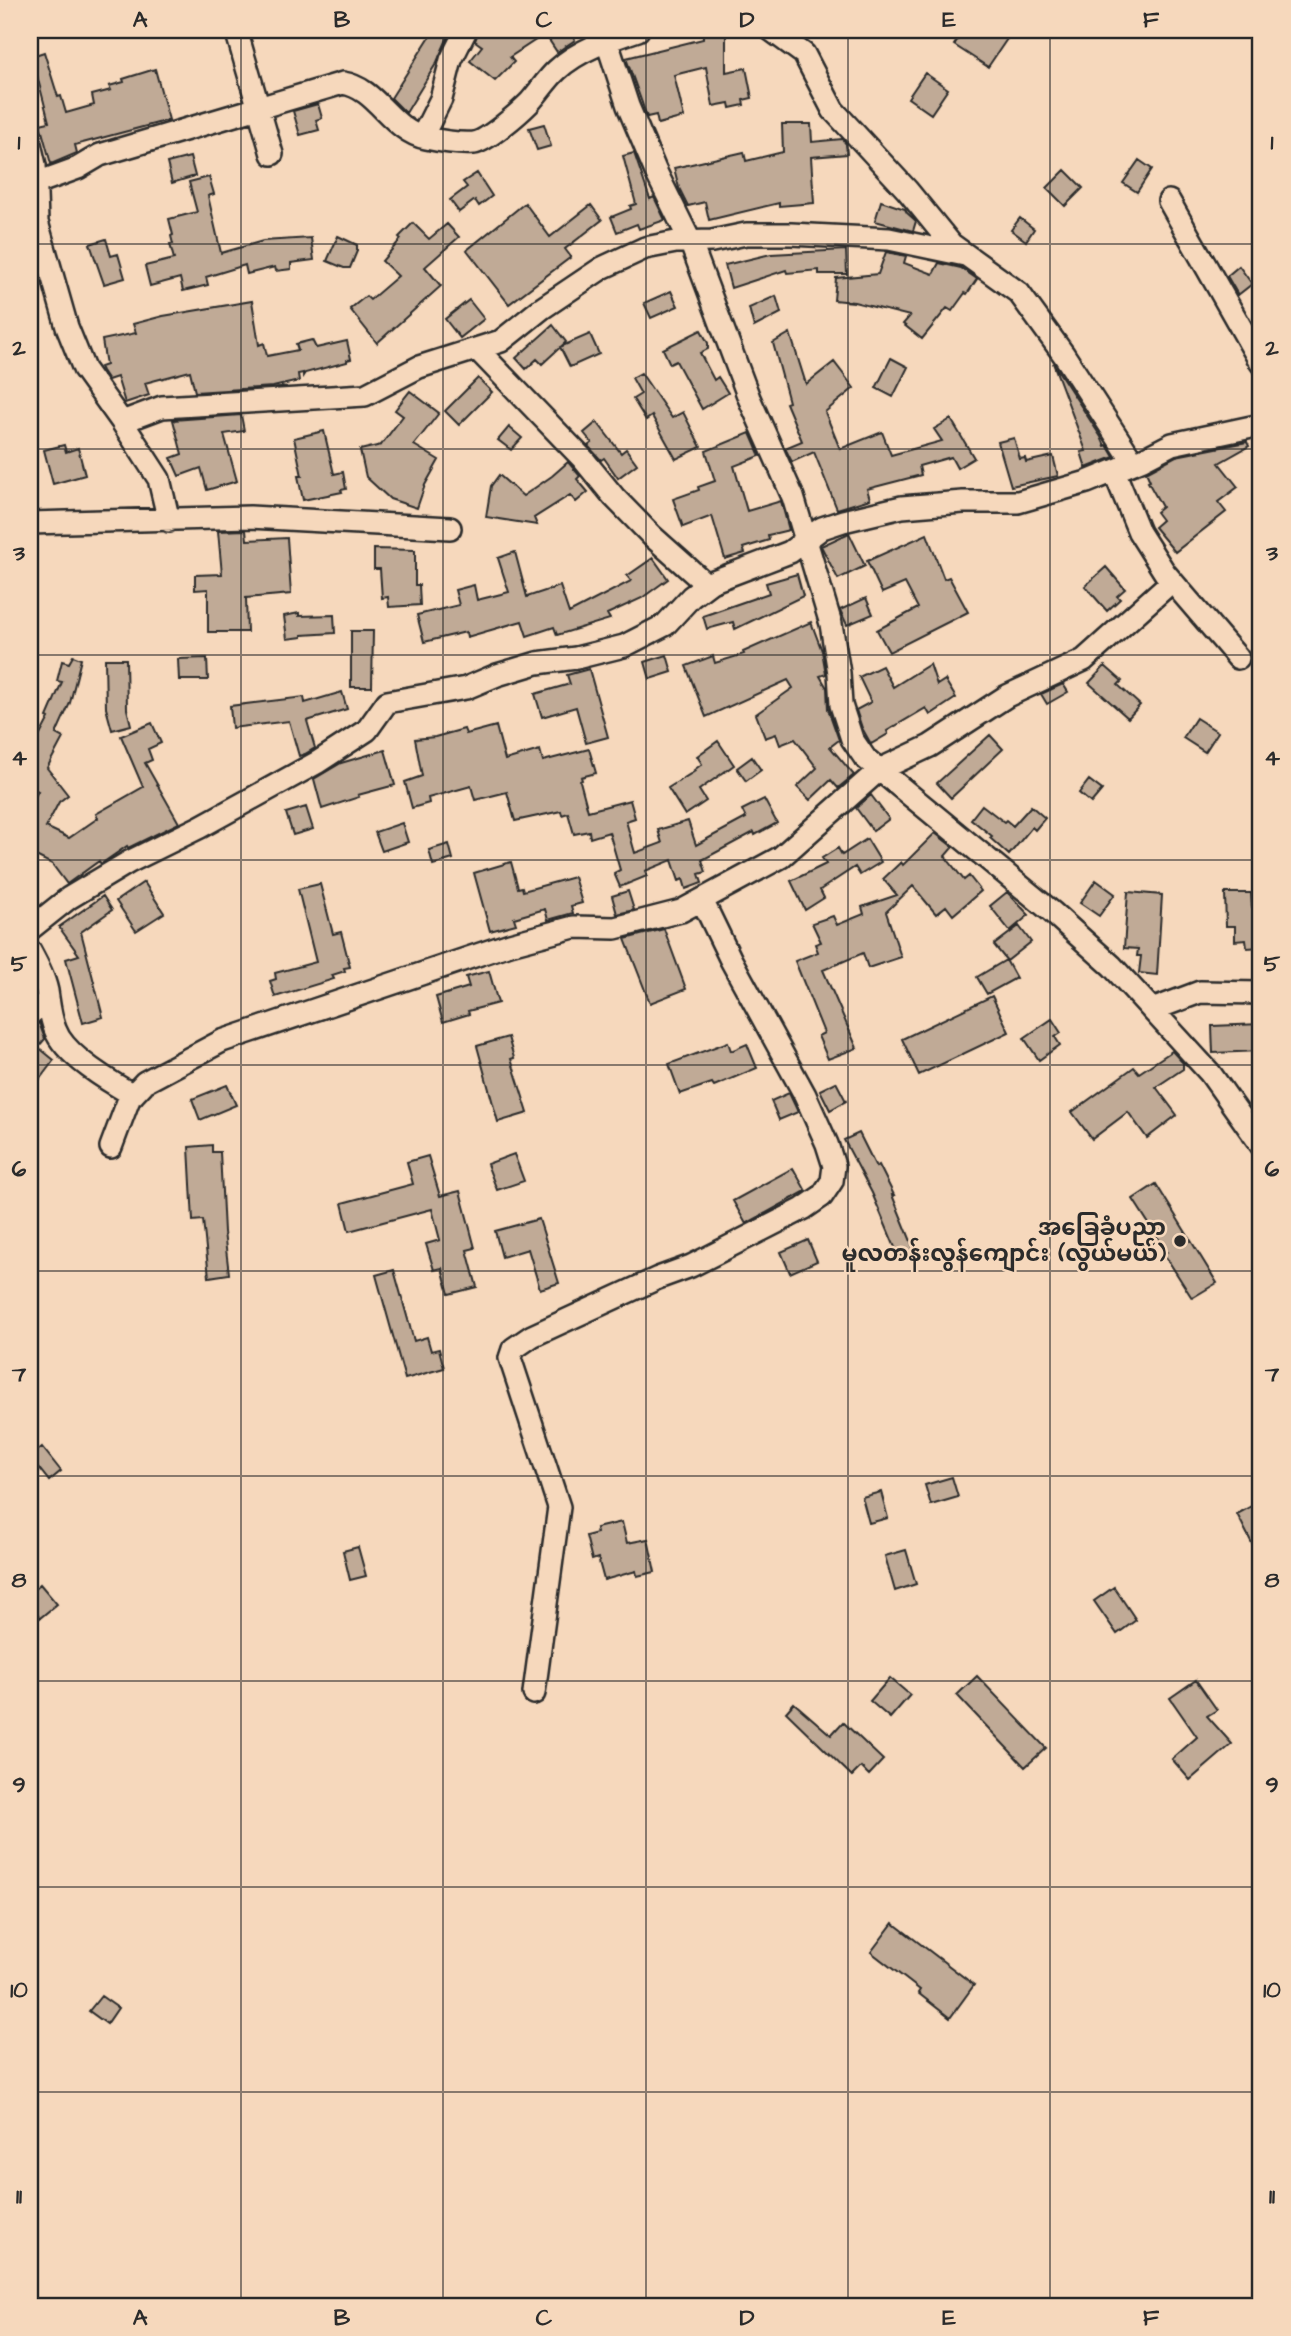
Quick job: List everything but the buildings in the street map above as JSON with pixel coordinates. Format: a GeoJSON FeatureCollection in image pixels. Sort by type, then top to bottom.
{"type":"FeatureCollection","features":[{"type":"Feature","properties":{"kind":"street"},"geometry":{"type":"LineString","coordinates":[[236,30],[272,154]]}},
{"type":"Feature","properties":{"kind":"street"},"geometry":{"type":"LineString","coordinates":[[422,137],[441,99],[451,60],[466,30]]}},
{"type":"Feature","properties":{"kind":"street"},"geometry":{"type":"LineString","coordinates":[[34,184],[78,167],[100,155],[343,83],[356,85],[407,131],[422,137],[476,143],[496,131],[528,104],[558,69],[590,48],[638,30]]}},
{"type":"Feature","properties":{"kind":"street"},"geometry":{"type":"LineString","coordinates":[[771,30],[804,54],[833,110],[907,190],[951,244],[1019,293],[1064,355],[1124,467],[1139,531],[1172,581],[1238,659]]}},
{"type":"Feature","properties":{"kind":"street"},"geometry":{"type":"LineString","coordinates":[[607,42],[633,117],[690,241],[749,398],[793,497],[831,624],[841,705],[852,739],[865,758],[1052,912],[1112,966],[1210,1073],[1261,1145]]}},
{"type":"Feature","properties":{"kind":"street"},"geometry":{"type":"LineString","coordinates":[[30,144],[35,165],[37,222],[67,327],[84,369],[159,479],[169,521]]}},
{"type":"Feature","properties":{"kind":"street"},"geometry":{"type":"LineString","coordinates":[[1169,201],[1261,363]]}},
{"type":"Feature","properties":{"kind":"street"},"geometry":{"type":"LineString","coordinates":[[122,422],[162,407],[365,395],[419,367],[501,341],[541,309],[602,268],[645,248],[746,234],[792,234],[889,239],[965,255]]}},
{"type":"Feature","properties":{"kind":"street"},"geometry":{"type":"LineString","coordinates":[[477,349],[583,459],[623,507],[679,562],[707,585]]}},
{"type":"Feature","properties":{"kind":"street"},"geometry":{"type":"LineString","coordinates":[[30,929],[69,898],[117,869],[276,786],[328,755],[367,730],[387,702],[466,688],[537,663],[576,658],[624,646],[664,625],[691,597],[707,585],[790,552],[822,528],[902,508],[963,502],[1018,502],[1087,482],[1172,444],[1261,425]]}},
{"type":"Feature","properties":{"kind":"street"},"geometry":{"type":"LineString","coordinates":[[30,523],[250,517],[450,528]]}},
{"type":"Feature","properties":{"kind":"street"},"geometry":{"type":"LineString","coordinates":[[111,1147],[129,1099],[145,1082],[222,1041],[510,944],[574,927],[615,928],[681,911],[781,858],[879,770],[930,746],[1007,696],[1084,660],[1172,581]]}},
{"type":"Feature","properties":{"kind":"street"},"geometry":{"type":"LineString","coordinates":[[534,1693],[558,1507],[509,1358],[513,1349],[532,1336],[658,1278],[691,1266],[803,1209],[822,1196],[832,1181],[834,1166],[805,1095],[731,960],[702,900]]}},
{"type":"Feature","properties":{"kind":"street"},"geometry":{"type":"LineString","coordinates":[[30,951],[39,967],[56,1033],[104,1079],[133,1095]]}},
{"type":"Feature","properties":{"kind":"street"},"geometry":{"type":"LineString","coordinates":[[1152,1010],[1200,992],[1261,993]]}},
{"type":"Feature","properties":{"kind":"street"},"geometry":{"type":"LineString","coordinates":[[30,1014],[48,1000]]}},
{"type":"Feature","properties":{"kind":"place","name":"အခြေခံပညာ မူလတန်းလွန်ကျောင်း (လွယ်မယ်)"},"geometry":{"type":"Point","coordinates":[1180,1241]}}]}
